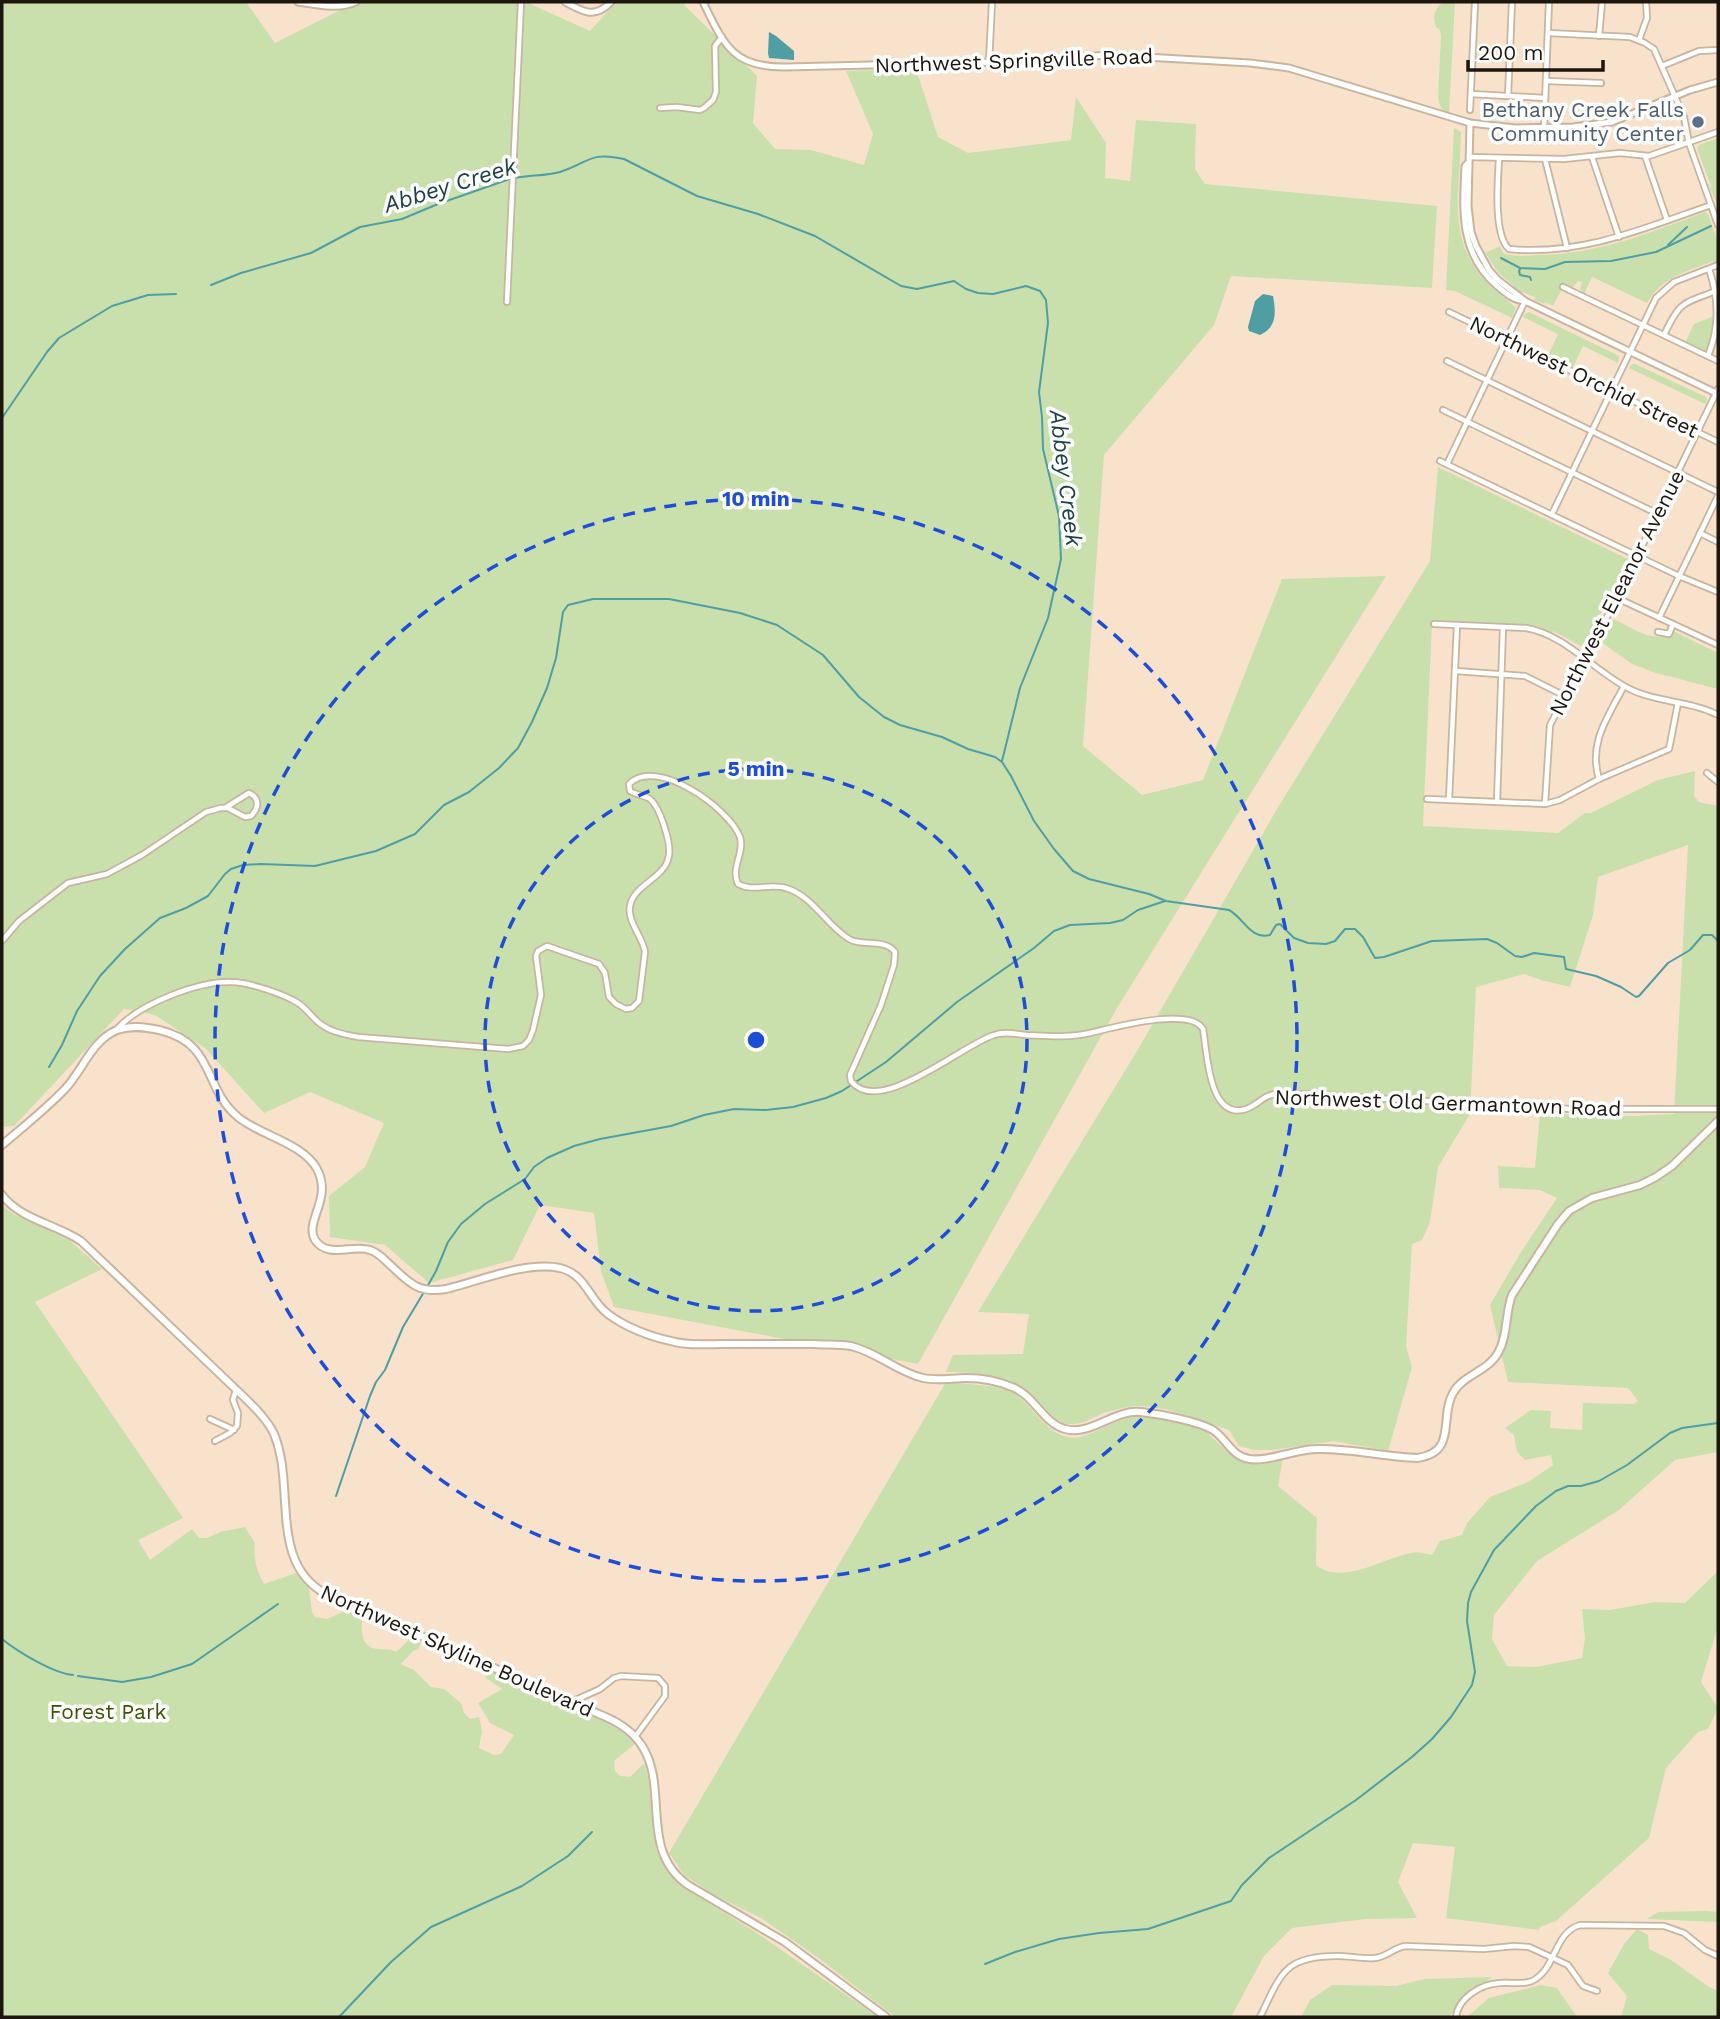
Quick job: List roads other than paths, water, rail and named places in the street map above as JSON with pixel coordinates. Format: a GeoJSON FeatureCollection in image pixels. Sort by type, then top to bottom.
{"type":"FeatureCollection","features":[{"type":"Feature","properties":{"kind":"main road"},"geometry":{"type":"LineString","coordinates":[[2,1146],[66,1088],[80,1072],[98,1043],[115,1031],[134,1027],[150,1028],[169,1033],[191,1044],[206,1063],[220,1096],[231,1111],[242,1120],[302,1153],[316,1166],[322,1183],[322,1194],[312,1228],[321,1246],[339,1250],[362,1248],[374,1251],[412,1285],[421,1289],[446,1289],[521,1269],[560,1268],[571,1272],[585,1283],[607,1314],[663,1339],[693,1344],[807,1344],[852,1347],[922,1378],[978,1378],[1012,1387],[1029,1397],[1052,1422],[1064,1429],[1083,1429],[1128,1411],[1147,1412],[1209,1428],[1232,1450],[1250,1459],[1312,1449],[1417,1458],[1433,1453],[1441,1445],[1445,1437],[1448,1405],[1453,1393],[1498,1354],[1512,1295],[1565,1214],[1586,1200],[1640,1185],[1656,1177],[1672,1166],[1718,1121]]}},
{"type":"Feature","properties":{"kind":"main road","name":"Northwest Skyline Boulevard"},"geometry":{"type":"LineString","coordinates":[[2,1195],[21,1213],[65,1230],[81,1241],[262,1417],[275,1437],[281,1459],[292,1556],[301,1575],[309,1584],[326,1594],[619,1723],[635,1737],[650,1761],[655,1784],[659,1844],[674,1873],[688,1885],[785,1942],[886,2017]]}},
{"type":"Feature","properties":{"kind":"street"},"geometry":{"type":"LineString","coordinates":[[299,2],[334,6],[356,2]]}},
{"type":"Feature","properties":{"kind":"street"},"geometry":{"type":"LineString","coordinates":[[507,302],[521,2]]}},
{"type":"Feature","properties":{"kind":"street"},"geometry":{"type":"LineString","coordinates":[[565,2],[590,12],[604,9],[611,2]]}},
{"type":"Feature","properties":{"kind":"street","name":"Northwest Springville Road"},"geometry":{"type":"LineString","coordinates":[[703,2],[722,37],[740,57],[765,67],[989,62],[1120,55],[1277,65],[1470,123],[1505,128],[1581,127],[1612,122],[1718,82]]}},
{"type":"Feature","properties":{"kind":"street"},"geometry":{"type":"LineString","coordinates":[[989,62],[992,2]]}},
{"type":"Feature","properties":{"kind":"street"},"geometry":{"type":"LineString","coordinates":[[1470,110],[1475,2]]}},
{"type":"Feature","properties":{"kind":"street"},"geometry":{"type":"LineString","coordinates":[[1508,96],[1512,2]]}},
{"type":"Feature","properties":{"kind":"street"},"geometry":{"type":"LineString","coordinates":[[1544,128],[1549,2]]}},
{"type":"Feature","properties":{"kind":"street"},"geometry":{"type":"LineString","coordinates":[[1600,36],[1602,2]]}},
{"type":"Feature","properties":{"kind":"street"},"geometry":{"type":"LineString","coordinates":[[1639,40],[1647,18],[1646,2]]}},
{"type":"Feature","properties":{"kind":"street"},"geometry":{"type":"LineString","coordinates":[[1548,33],[1639,40],[1654,49],[1684,117],[1689,143],[1718,225]]}},
{"type":"Feature","properties":{"kind":"street"},"geometry":{"type":"LineString","coordinates":[[660,108],[700,110],[708,105],[715,95],[715,46],[722,37]]}},
{"type":"Feature","properties":{"kind":"street"},"geometry":{"type":"LineString","coordinates":[[1662,66],[1699,51],[1718,50]]}},
{"type":"Feature","properties":{"kind":"street"},"geometry":{"type":"LineString","coordinates":[[1546,81],[1601,83]]}},
{"type":"Feature","properties":{"kind":"street"},"geometry":{"type":"LineString","coordinates":[[1471,94],[1545,98]]}},
{"type":"Feature","properties":{"kind":"street"},"geometry":{"type":"LineString","coordinates":[[1470,123],[1463,213],[1466,236],[1493,283],[1517,300],[1525,301],[1718,392]]}},
{"type":"Feature","properties":{"kind":"street"},"geometry":{"type":"LineString","coordinates":[[1468,160],[1592,157],[1620,153],[1645,156],[1658,154],[1718,132]]}},
{"type":"Feature","properties":{"kind":"street"},"geometry":{"type":"LineString","coordinates":[[1645,156],[1667,220]]}},
{"type":"Feature","properties":{"kind":"street"},"geometry":{"type":"LineString","coordinates":[[1592,157],[1619,237]]}},
{"type":"Feature","properties":{"kind":"street"},"geometry":{"type":"LineString","coordinates":[[1499,159],[1497,209],[1506,247],[1512,249],[1543,250],[1592,244],[1711,205]]}},
{"type":"Feature","properties":{"kind":"street"},"geometry":{"type":"LineString","coordinates":[[1545,159],[1567,248]]}},
{"type":"Feature","properties":{"kind":"street"},"geometry":{"type":"LineString","coordinates":[[1552,514],[1651,305],[1661,291],[1680,279],[1718,265]]}},
{"type":"Feature","properties":{"kind":"street"},"geometry":{"type":"LineString","coordinates":[[1708,356],[1718,321],[1716,291],[1709,269]]}},
{"type":"Feature","properties":{"kind":"street"},"geometry":{"type":"LineString","coordinates":[[1563,287],[1718,361]]}},
{"type":"Feature","properties":{"kind":"street"},"geometry":{"type":"LineString","coordinates":[[1664,335],[1680,307],[1716,291]]}},
{"type":"Feature","properties":{"kind":"street"},"geometry":{"type":"LineString","coordinates":[[1447,464],[1525,301]]}},
{"type":"Feature","properties":{"kind":"street","name":"Northwest Orchid Street"},"geometry":{"type":"LineString","coordinates":[[1449,312],[1718,442]]}},
{"type":"Feature","properties":{"kind":"street"},"geometry":{"type":"LineString","coordinates":[[1447,361],[1718,494],[1659,618]]}},
{"type":"Feature","properties":{"kind":"street","name":"Northwest Eleanor Avenue"},"geometry":{"type":"LineString","coordinates":[[1545,804],[1550,725],[1617,597],[1718,392]]}},
{"type":"Feature","properties":{"kind":"street"},"geometry":{"type":"LineString","coordinates":[[1443,410],[1658,514]]}},
{"type":"Feature","properties":{"kind":"street"},"geometry":{"type":"LineString","coordinates":[[1440,461],[1718,593]]}},
{"type":"Feature","properties":{"kind":"street"},"geometry":{"type":"LineString","coordinates":[[1700,533],[1718,542]]}},
{"type":"Feature","properties":{"kind":"street"},"geometry":{"type":"LineString","coordinates":[[1617,597],[1718,645]]}},
{"type":"Feature","properties":{"kind":"street"},"geometry":{"type":"LineString","coordinates":[[1434,624],[1538,631],[1624,686],[1718,715]]}},
{"type":"Feature","properties":{"kind":"street"},"geometry":{"type":"LineString","coordinates":[[1658,632],[1668,634],[1673,624]]}},
{"type":"Feature","properties":{"kind":"street"},"geometry":{"type":"LineString","coordinates":[[1450,800],[1457,625]]}},
{"type":"Feature","properties":{"kind":"street"},"geometry":{"type":"LineString","coordinates":[[1497,802],[1503,627]]}},
{"type":"Feature","properties":{"kind":"street"},"geometry":{"type":"LineString","coordinates":[[1455,671],[1525,676],[1565,696]]}},
{"type":"Feature","properties":{"kind":"street"},"geometry":{"type":"LineString","coordinates":[[1598,779],[1596,744],[1624,686]]}},
{"type":"Feature","properties":{"kind":"street"},"geometry":{"type":"LineString","coordinates":[[1427,799],[1545,804],[1560,800],[1598,779],[1669,749],[1678,703]]}},
{"type":"Feature","properties":{"kind":"street"},"geometry":{"type":"LineString","coordinates":[[1707,773],[1718,782]]}},
{"type":"Feature","properties":{"kind":"street","name":"Northwest Old Germantown Road"},"geometry":{"type":"LineString","coordinates":[[115,1031],[130,1016],[169,996],[234,981],[296,1002],[318,1022],[336,1033],[517,1049],[529,1040],[533,1030],[541,995],[536,956],[538,951],[547,946],[599,964],[605,973],[609,997],[620,1007],[632,1008],[639,1001],[645,952],[629,907],[641,889],[665,867],[669,849],[658,811],[651,800],[630,791],[629,784],[640,778],[661,777],[675,781],[705,797],[736,831],[741,844],[735,874],[738,884],[747,888],[773,886],[791,890],[811,903],[847,938],[885,945],[895,952],[894,965],[881,1005],[850,1075],[850,1081],[859,1089],[885,1090],[905,1084],[998,1033],[1075,1036],[1138,1023],[1186,1019],[1200,1024],[1203,1029],[1214,1090],[1222,1103],[1234,1110],[1248,1108],[1265,1096],[1281,1093],[1571,1109],[1718,1109]]}},
{"type":"Feature","properties":{"kind":"street"},"geometry":{"type":"LineString","coordinates":[[2,941],[19,921],[68,883],[107,874],[142,855],[206,812],[225,808],[249,793],[258,803],[251,816],[245,817],[225,808]]}},
{"type":"Feature","properties":{"kind":"street"},"geometry":{"type":"LineString","coordinates":[[215,1441],[234,1430],[239,1418],[233,1400],[236,1390]]}},
{"type":"Feature","properties":{"kind":"street"},"geometry":{"type":"LineString","coordinates":[[210,1419],[234,1430]]}},
{"type":"Feature","properties":{"kind":"street"},"geometry":{"type":"LineString","coordinates":[[570,1702],[600,1689],[621,1675],[657,1678],[665,1686],[665,1696],[635,1737]]}},
{"type":"Feature","properties":{"kind":"street"},"geometry":{"type":"LineString","coordinates":[[1456,2017],[1460,2003],[1476,1990],[1495,1983],[1532,1981],[1542,1973],[1568,1930],[1576,1926],[1643,1924],[1671,1927],[1718,1956]]}},
{"type":"Feature","properties":{"kind":"street"},"geometry":{"type":"LineString","coordinates":[[1260,2017],[1279,1978],[1293,1964],[1306,1959],[1338,1956],[1375,1958],[1405,1946],[1484,1950],[1523,1946],[1568,1965],[1583,1986],[1597,1992]]}},
{"type":"Feature","properties":{"kind":"water"},"geometry":{"type":"Polygon","coordinates":[[[769,32],[794,51],[794,60],[769,58],[769,32]]]}},
{"type":"Feature","properties":{"kind":"water"},"geometry":{"type":"Polygon","coordinates":[[[1263,294],[1273,296],[1275,314],[1270,328],[1260,335],[1249,331],[1248,327],[1255,301],[1263,294]]]}},
{"type":"Feature","properties":{"kind":"waterway","name":"Abbey Creek"},"geometry":{"type":"LineString","coordinates":[[515,178],[560,172],[596,157],[624,159],[697,196],[758,214],[815,236],[901,286],[917,289],[954,281],[978,293],[993,294],[1026,286],[1040,291],[1046,300],[1048,323],[1039,392],[1043,449],[1059,516],[1061,559],[1048,618],[1020,688],[1002,761]]}},
{"type":"Feature","properties":{"kind":"waterway","name":"Abbey Creek"},"geometry":{"type":"LineString","coordinates":[[211,285],[241,273],[311,253],[360,227],[402,219],[510,179]]}},
{"type":"Feature","properties":{"kind":"waterway"},"geometry":{"type":"LineString","coordinates":[[1501,258],[1520,268],[1545,269],[1565,262],[1611,261],[1656,252],[1711,226]]}},
{"type":"Feature","properties":{"kind":"waterway"},"geometry":{"type":"LineString","coordinates":[[1668,245],[1687,227]]}},
{"type":"Feature","properties":{"kind":"waterway"},"geometry":{"type":"LineString","coordinates":[[1520,269],[1520,275],[1530,277],[1531,280]]}},
{"type":"Feature","properties":{"kind":"waterway","name":"Abbey Creek"},"geometry":{"type":"LineString","coordinates":[[2,418],[59,338],[112,306],[148,295],[176,294]]}},
{"type":"Feature","properties":{"kind":"waterway"},"geometry":{"type":"LineString","coordinates":[[49,1067],[77,1011],[100,976],[160,918],[208,896],[231,869],[261,864],[315,866],[376,851],[415,834],[444,805],[469,792],[499,768],[518,748],[547,688],[556,658],[563,612],[568,605],[593,599],[669,599],[740,613],[777,625],[823,655],[859,697],[884,717],[900,725],[995,757],[1002,762],[1034,821],[1073,871],[1089,879],[1166,901],[1229,910],[1252,931],[1263,936],[1270,935],[1276,925],[1280,924],[1294,938],[1308,943],[1326,944],[1335,941],[1345,929],[1355,929],[1375,958],[1432,941],[1487,939],[1515,956],[1534,953],[1564,957],[1566,969],[1596,976],[1636,997],[1668,963],[1690,950],[1703,935],[1712,935],[1718,941]]}},
{"type":"Feature","properties":{"kind":"waterway"},"geometry":{"type":"LineString","coordinates":[[427,1287],[448,1242],[461,1224],[485,1204],[525,1179],[534,1167],[547,1158],[574,1146],[671,1126],[704,1115],[734,1109],[793,1107],[826,1098],[842,1091],[886,1062],[957,1002],[1054,931],[1070,925],[1123,920],[1138,910],[1165,901]]}},
{"type":"Feature","properties":{"kind":"waterway"},"geometry":{"type":"LineString","coordinates":[[336,1496],[376,1382],[385,1370],[403,1327],[424,1292]]}},
{"type":"Feature","properties":{"kind":"waterway"},"geometry":{"type":"LineString","coordinates":[[985,1964],[1059,1939],[1148,1929],[1231,1901],[1242,1885],[1269,1858],[1356,1800],[1412,1757],[1451,1717],[1472,1685],[1475,1672],[1467,1621],[1471,1592],[1494,1550],[1536,1506],[1556,1491],[1568,1486],[1599,1481],[1627,1465],[1670,1433],[1682,1428],[1718,1423]]}},
{"type":"Feature","properties":{"kind":"waterway"},"geometry":{"type":"LineString","coordinates":[[78,1676],[122,1682],[151,1677],[192,1664],[278,1604]]}},
{"type":"Feature","properties":{"kind":"waterway"},"geometry":{"type":"LineString","coordinates":[[2,1639],[36,1661],[73,1675]]}},
{"type":"Feature","properties":{"kind":"waterway"},"geometry":{"type":"LineString","coordinates":[[339,2017],[391,1962],[431,1927],[522,1886],[568,1856],[592,1832]]}},
{"type":"Feature","properties":{"kind":"place","name":"Bethany Creek Falls Community Center"},"geometry":{"type":"Point","coordinates":[1698,122]}},
{"type":"Feature","properties":{"kind":"park label","name":"Forest Park"},"geometry":{"type":"Point","coordinates":[108,1712]}}]}
